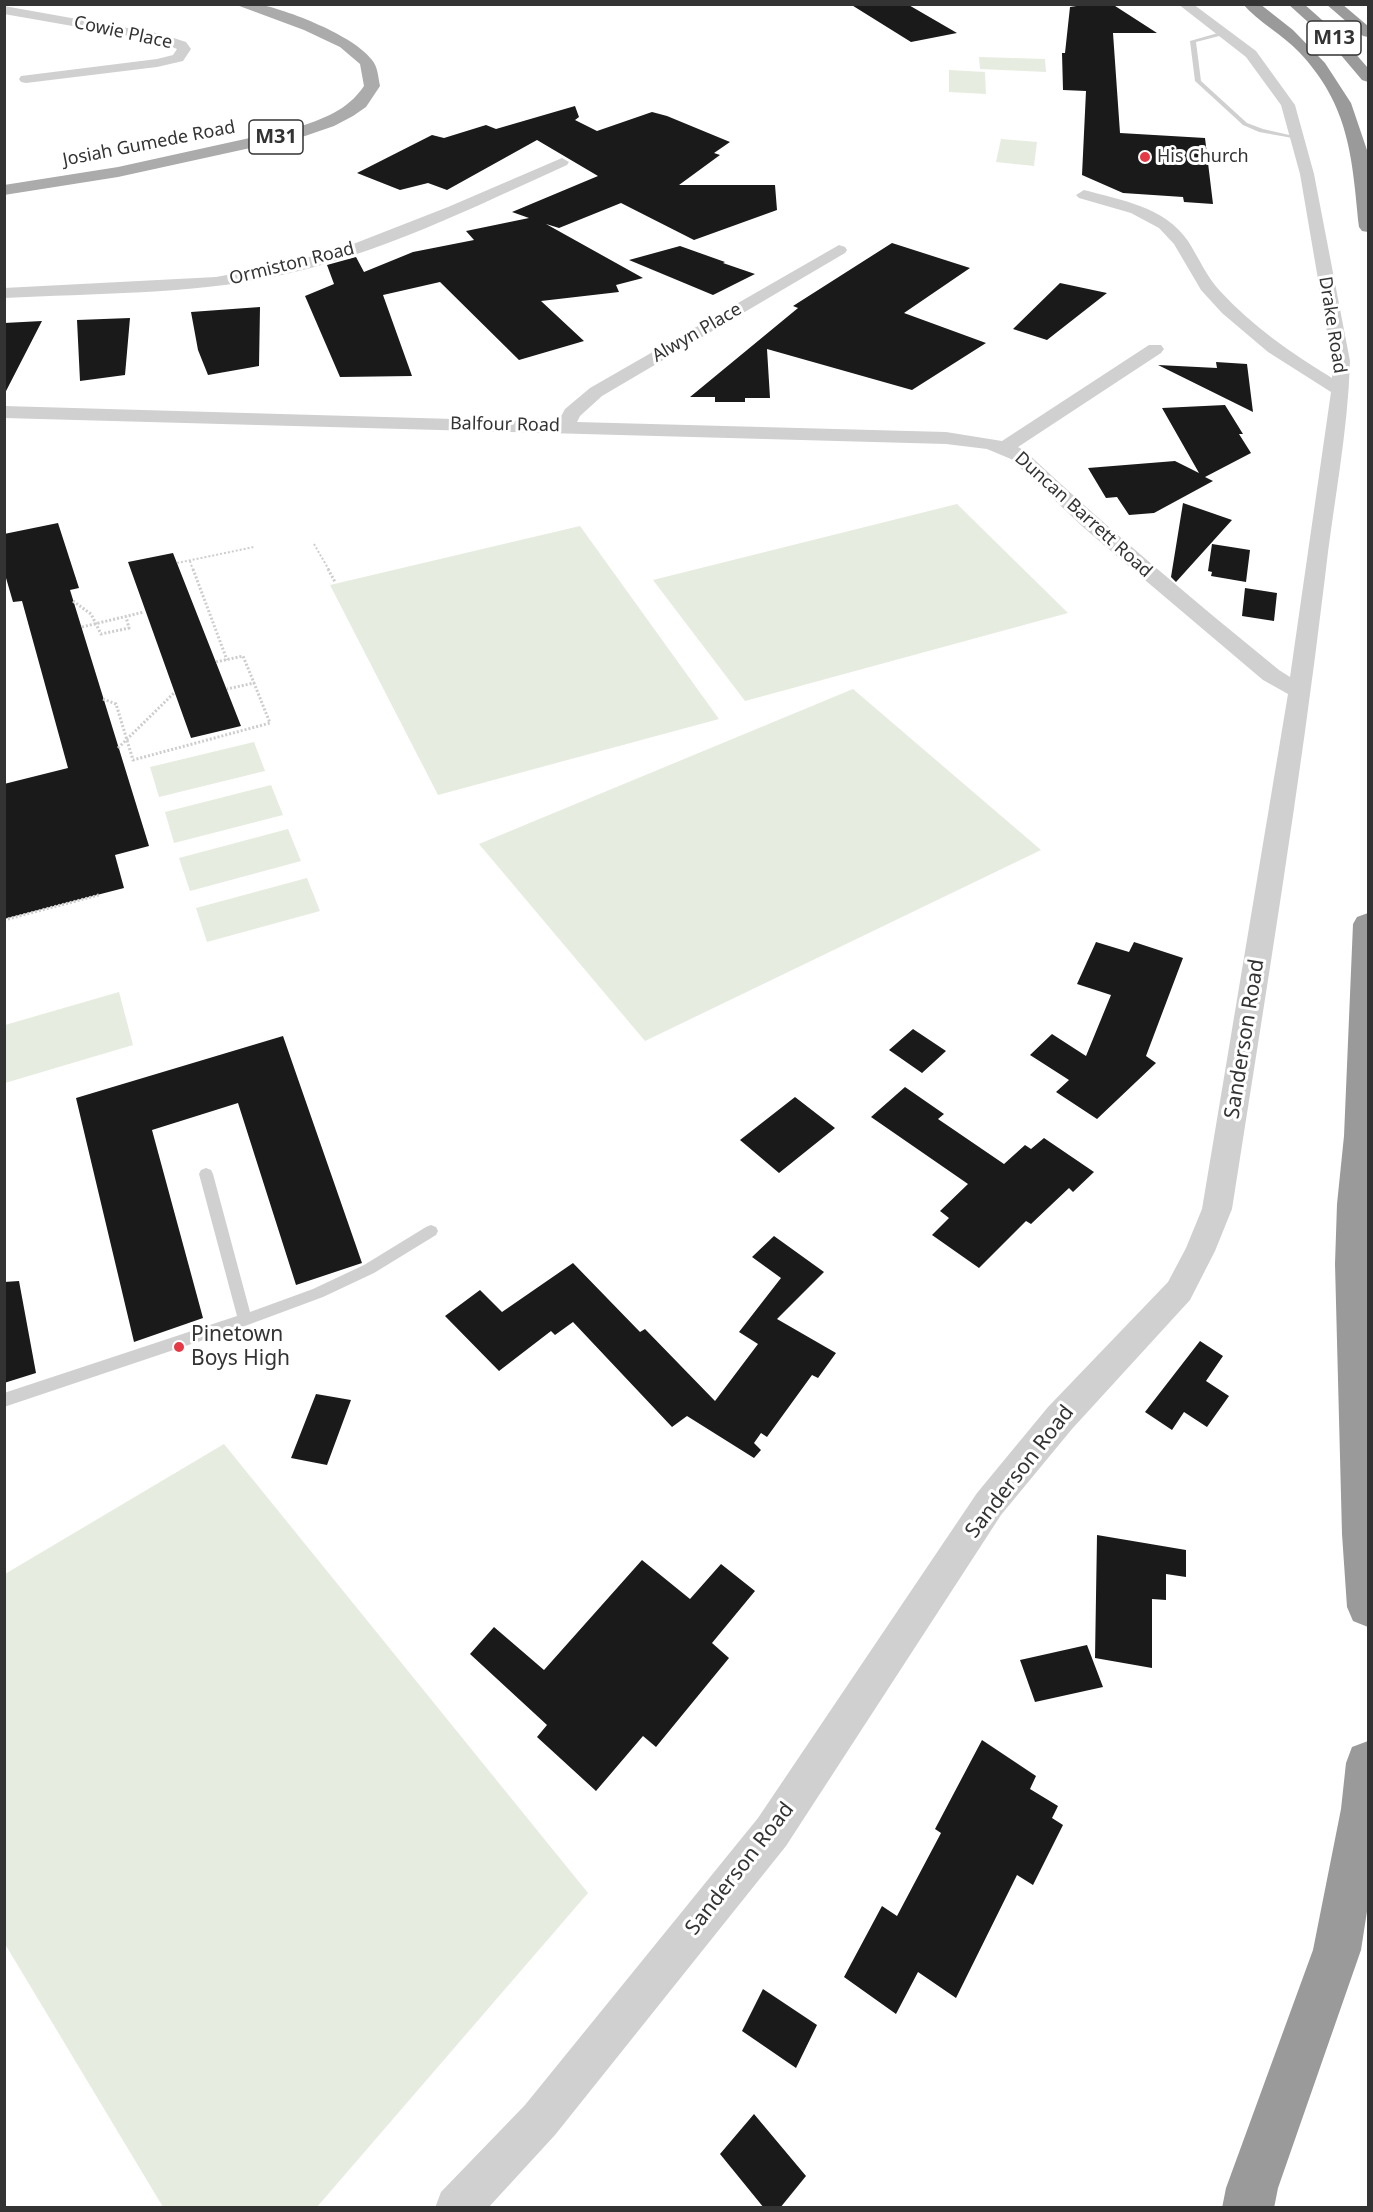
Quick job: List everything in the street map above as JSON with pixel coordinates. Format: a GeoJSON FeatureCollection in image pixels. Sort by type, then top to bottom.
{"type":"FeatureCollection","features":[{"type":"Feature","properties":{"kind":"highway"},"geometry":{"type":"LineString","coordinates":[[1250,4],[1294,38],[1314,58],[1345,104],[1359,149],[1368,227]]}},
{"type":"Feature","properties":{"kind":"highway","name":"M13"},"geometry":{"type":"LineString","coordinates":[[1295,4],[1334,38],[1368,77]]}},
{"type":"Feature","properties":{"kind":"highway","name":"M13"},"geometry":{"type":"LineString","coordinates":[[1333,4],[1368,33]]}},
{"type":"Feature","properties":{"kind":"highway"},"geometry":{"type":"LineString","coordinates":[[1352,4],[1368,18]]}},
{"type":"Feature","properties":{"kind":"highway"},"geometry":{"type":"LineString","coordinates":[[1368,924],[1365,1153],[1354,1204],[1353,1264],[1362,1534],[1368,1607]]}},
{"type":"Feature","properties":{"kind":"highway"},"geometry":{"type":"LineString","coordinates":[[1248,2208],[1252,2188],[1337,1950],[1363,1809],[1368,1763]]}},
{"type":"Feature","properties":{"kind":"main road","name":"Josiah Gumede Road"},"geometry":{"type":"LineString","coordinates":[[4,190],[118,172],[269,139],[328,123],[360,104],[372,86],[368,64],[359,54],[316,30],[241,4]]}},
{"type":"Feature","properties":{"kind":"street","name":"Drake Road"},"geometry":{"type":"LineString","coordinates":[[1184,4],[1251,54],[1288,105],[1307,174],[1341,361],[1341,391],[1319,536],[1301,692]]}},
{"type":"Feature","properties":{"kind":"street","name":"Cowie Place"},"geometry":{"type":"LineString","coordinates":[[4,10],[161,38],[181,45],[184,49],[178,58],[157,63],[26,79]]}},
{"type":"Feature","properties":{"kind":"street","name":"Ormiston Road"},"geometry":{"type":"LineString","coordinates":[[4,293],[216,282],[278,271],[349,251],[453,210],[562,162]]}},
{"type":"Feature","properties":{"kind":"street"},"geometry":{"type":"LineString","coordinates":[[1084,195],[1149,215],[1164,224],[1182,240],[1202,279],[1213,294],[1270,345],[1341,391]]}},
{"type":"Feature","properties":{"kind":"street","name":"Alwyn Place"},"geometry":{"type":"LineString","coordinates":[[565,427],[572,413],[596,392],[839,250]]}},
{"type":"Feature","properties":{"kind":"street","name":"Duncan Barrett Road"},"geometry":{"type":"LineString","coordinates":[[1155,349],[1005,447],[1018,454],[1090,523],[1262,668],[1301,692]]}},
{"type":"Feature","properties":{"kind":"street","name":"Balfour Road"},"geometry":{"type":"LineString","coordinates":[[4,412],[946,438],[1005,447]]}},
{"type":"Feature","properties":{"kind":"street","name":"Sanderson Road"},"geometry":{"type":"LineString","coordinates":[[457,2208],[540,2120],[772,1832],[928,1601],[989,1504],[1060,1418],[1179,1291],[1200,1251],[1217,1209],[1301,692]]}},
{"type":"Feature","properties":{"kind":"lane"},"geometry":{"type":"LineString","coordinates":[[1225,33],[1192,41],[1198,81],[1245,124],[1261,131],[1296,138]]}},
{"type":"Feature","properties":{"kind":"lane"},"geometry":{"type":"LineString","coordinates":[[206,1174],[245,1320]]}},
{"type":"Feature","properties":{"kind":"lane"},"geometry":{"type":"LineString","coordinates":[[4,1400],[245,1320],[318,1293],[369,1269],[431,1231]]}},
{"type":"Feature","properties":{"kind":"path"},"geometry":{"type":"LineString","coordinates":[[314,544],[335,582]]}},
{"type":"Feature","properties":{"kind":"path"},"geometry":{"type":"LineString","coordinates":[[177,563],[254,548]]}},
{"type":"Feature","properties":{"kind":"path"},"geometry":{"type":"LineString","coordinates":[[190,561],[227,660]]}},
{"type":"Feature","properties":{"kind":"path"},"geometry":{"type":"LineString","coordinates":[[73,601],[82,604],[92,613],[101,634],[129,628],[126,617]]}},
{"type":"Feature","properties":{"kind":"path"},"geometry":{"type":"LineString","coordinates":[[82,627],[144,612]]}},
{"type":"Feature","properties":{"kind":"path"},"geometry":{"type":"LineString","coordinates":[[103,699],[116,704],[133,760],[270,723],[243,656],[216,663]]}},
{"type":"Feature","properties":{"kind":"path"},"geometry":{"type":"LineString","coordinates":[[227,689],[254,683]]}},
{"type":"Feature","properties":{"kind":"path"},"geometry":{"type":"LineString","coordinates":[[118,748],[174,693]]}},
{"type":"Feature","properties":{"kind":"path"},"geometry":{"type":"LineString","coordinates":[[4,920],[99,895]]}},
{"type":"Feature","properties":{"kind":"shaded area"},"geometry":{"type":"Polygon","coordinates":[[[979,57],[1045,59],[1046,72],[980,69],[979,57]]]}},
{"type":"Feature","properties":{"kind":"shaded area"},"geometry":{"type":"Polygon","coordinates":[[[949,70],[985,72],[986,94],[949,92],[949,70]]]}},
{"type":"Feature","properties":{"kind":"shaded area"},"geometry":{"type":"Polygon","coordinates":[[[1001,139],[1037,142],[1034,166],[996,162],[1001,139]]]}},
{"type":"Feature","properties":{"kind":"shaded area"},"geometry":{"type":"Polygon","coordinates":[[[957,504],[1068,613],[745,701],[653,580],[957,504]]]}},
{"type":"Feature","properties":{"kind":"shaded area"},"geometry":{"type":"Polygon","coordinates":[[[580,526],[719,719],[438,795],[330,585],[580,526]]]}},
{"type":"Feature","properties":{"kind":"shaded area"},"geometry":{"type":"Polygon","coordinates":[[[853,689],[1041,850],[645,1041],[479,844],[853,689]]]}},
{"type":"Feature","properties":{"kind":"shaded area"},"geometry":{"type":"Polygon","coordinates":[[[254,742],[265,771],[159,797],[150,767],[254,742]]]}},
{"type":"Feature","properties":{"kind":"shaded area"},"geometry":{"type":"Polygon","coordinates":[[[271,785],[283,815],[174,843],[165,812],[271,785]]]}},
{"type":"Feature","properties":{"kind":"shaded area"},"geometry":{"type":"Polygon","coordinates":[[[288,829],[301,861],[190,891],[179,858],[288,829]]]}},
{"type":"Feature","properties":{"kind":"shaded area"},"geometry":{"type":"Polygon","coordinates":[[[307,878],[320,911],[207,942],[196,908],[307,878]]]}},
{"type":"Feature","properties":{"kind":"shaded area"},"geometry":{"type":"Polygon","coordinates":[[[119,992],[133,1045],[5,1083],[5,1025],[119,992]]]}},
{"type":"Feature","properties":{"kind":"shaded area"},"geometry":{"type":"Polygon","coordinates":[[[224,1444],[588,1893],[317,2207],[163,2207],[5,1944],[5,1574],[224,1444]]]}},
{"type":"Feature","properties":{"kind":"building"},"geometry":{"type":"Polygon","coordinates":[[[850,4],[907,4],[957,33],[911,42],[850,4]]]}},
{"type":"Feature","properties":{"kind":"building"},"geometry":{"type":"Polygon","coordinates":[[[1112,4],[1157,33],[1113,33],[1120,133],[1205,138],[1213,204],[1184,202],[1183,197],[1123,193],[1082,175],[1086,91],[1063,90],[1062,53],[1065,53],[1070,7],[1112,4]]]}},
{"type":"Feature","properties":{"kind":"building"},"geometry":{"type":"Polygon","coordinates":[[[575,106],[579,117],[575,120],[597,131],[652,112],[730,142],[714,153],[720,155],[679,185],[775,185],[777,210],[694,240],[621,203],[559,228],[546,224],[643,278],[616,285],[619,292],[541,301],[584,341],[519,360],[440,282],[383,295],[412,376],[340,377],[305,296],[334,284],[327,265],[356,257],[364,272],[413,252],[474,240],[466,231],[529,218],[512,212],[598,176],[537,140],[447,190],[428,183],[400,190],[357,173],[432,135],[444,138],[486,125],[496,129],[575,106]]]}},
{"type":"Feature","properties":{"kind":"building"},"geometry":{"type":"Polygon","coordinates":[[[892,243],[970,268],[904,313],[986,343],[912,390],[767,349],[770,398],[745,398],[745,402],[715,402],[715,397],[690,397],[798,308],[793,306],[892,243]]]}},
{"type":"Feature","properties":{"kind":"building"},"geometry":{"type":"Polygon","coordinates":[[[680,246],[755,274],[713,295],[629,260],[680,246]]]}},
{"type":"Feature","properties":{"kind":"building"},"geometry":{"type":"Polygon","coordinates":[[[1060,283],[1107,293],[1047,340],[1013,329],[1060,283]]]}},
{"type":"Feature","properties":{"kind":"building"},"geometry":{"type":"Polygon","coordinates":[[[260,307],[259,366],[208,375],[198,350],[191,312],[260,307]]]}},
{"type":"Feature","properties":{"kind":"building"},"geometry":{"type":"Polygon","coordinates":[[[130,318],[125,375],[80,381],[77,320],[130,318]]]}},
{"type":"Feature","properties":{"kind":"building"},"geometry":{"type":"Polygon","coordinates":[[[42,321],[4,395],[4,323],[42,321]]]}},
{"type":"Feature","properties":{"kind":"building"},"geometry":{"type":"Polygon","coordinates":[[[1216,362],[1247,364],[1253,412],[1158,365],[1217,368],[1216,362]]]}},
{"type":"Feature","properties":{"kind":"building"},"geometry":{"type":"Polygon","coordinates":[[[1225,405],[1243,434],[1239,434],[1251,453],[1205,477],[1213,481],[1154,513],[1129,515],[1117,497],[1106,498],[1088,468],[1175,461],[1199,473],[1162,408],[1225,405]]]}},
{"type":"Feature","properties":{"kind":"building"},"geometry":{"type":"Polygon","coordinates":[[[1183,503],[1232,520],[1176,582],[1171,577],[1183,503]]]}},
{"type":"Feature","properties":{"kind":"building"},"geometry":{"type":"Polygon","coordinates":[[[58,523],[79,588],[70,590],[149,846],[115,855],[124,888],[4,919],[4,784],[68,768],[22,601],[13,602],[4,571],[4,534],[58,523]]]}},
{"type":"Feature","properties":{"kind":"building"},"geometry":{"type":"Polygon","coordinates":[[[1212,544],[1250,550],[1246,582],[1211,576],[1212,572],[1208,571],[1212,544]]]}},
{"type":"Feature","properties":{"kind":"building"},"geometry":{"type":"Polygon","coordinates":[[[173,553],[241,726],[191,738],[128,562],[173,553]]]}},
{"type":"Feature","properties":{"kind":"building"},"geometry":{"type":"Polygon","coordinates":[[[1245,588],[1277,593],[1274,621],[1242,616],[1245,588]]]}},
{"type":"Feature","properties":{"kind":"building"},"geometry":{"type":"Polygon","coordinates":[[[1096,942],[1129,952],[1134,942],[1183,958],[1146,1056],[1156,1063],[1097,1119],[1056,1092],[1069,1080],[1030,1055],[1052,1034],[1086,1056],[1111,995],[1077,984],[1096,942]]]}},
{"type":"Feature","properties":{"kind":"building"},"geometry":{"type":"Polygon","coordinates":[[[913,1029],[946,1051],[922,1073],[889,1050],[913,1029]]]}},
{"type":"Feature","properties":{"kind":"building"},"geometry":{"type":"Polygon","coordinates":[[[283,1036],[362,1263],[296,1285],[238,1103],[152,1130],[203,1318],[134,1342],[76,1098],[283,1036]]]}},
{"type":"Feature","properties":{"kind":"building"},"geometry":{"type":"Polygon","coordinates":[[[905,1087],[944,1114],[938,1119],[1004,1164],[1025,1145],[1031,1149],[1044,1138],[1094,1172],[1073,1192],[1069,1188],[1031,1224],[1026,1221],[979,1268],[932,1235],[949,1218],[940,1211],[968,1184],[871,1117],[905,1087]]]}},
{"type":"Feature","properties":{"kind":"building"},"geometry":{"type":"Polygon","coordinates":[[[795,1097],[835,1128],[779,1173],[740,1140],[795,1097]]]}},
{"type":"Feature","properties":{"kind":"building"},"geometry":{"type":"Polygon","coordinates":[[[774,1236],[824,1272],[777,1319],[836,1353],[818,1378],[812,1375],[767,1437],[761,1433],[754,1443],[761,1450],[754,1458],[687,1416],[672,1427],[573,1322],[555,1335],[551,1331],[499,1371],[445,1316],[480,1290],[502,1312],[573,1263],[640,1332],[645,1329],[715,1401],[758,1344],[739,1332],[781,1278],[752,1257],[774,1236]]]}},
{"type":"Feature","properties":{"kind":"building"},"geometry":{"type":"Polygon","coordinates":[[[19,1281],[36,1373],[4,1383],[4,1282],[19,1281]]]}},
{"type":"Feature","properties":{"kind":"building"},"geometry":{"type":"Polygon","coordinates":[[[1200,1341],[1223,1356],[1206,1381],[1229,1396],[1207,1427],[1184,1412],[1172,1430],[1145,1412],[1200,1341]]]}},
{"type":"Feature","properties":{"kind":"building"},"geometry":{"type":"Polygon","coordinates":[[[316,1394],[351,1400],[327,1465],[291,1458],[316,1394]]]}},
{"type":"Feature","properties":{"kind":"building"},"geometry":{"type":"Polygon","coordinates":[[[1097,1535],[1186,1550],[1186,1577],[1166,1574],[1166,1600],[1152,1599],[1152,1668],[1095,1658],[1097,1535]]]}},
{"type":"Feature","properties":{"kind":"building"},"geometry":{"type":"Polygon","coordinates":[[[642,1560],[690,1599],[721,1564],[755,1591],[712,1643],[729,1658],[656,1747],[643,1736],[596,1791],[537,1737],[547,1725],[470,1654],[494,1627],[544,1670],[642,1560]]]}},
{"type":"Feature","properties":{"kind":"building"},"geometry":{"type":"Polygon","coordinates":[[[1087,1645],[1103,1687],[1035,1702],[1020,1660],[1087,1645]]]}},
{"type":"Feature","properties":{"kind":"building"},"geometry":{"type":"Polygon","coordinates":[[[982,1740],[1036,1776],[1030,1789],[1058,1806],[1052,1818],[1063,1825],[1033,1885],[1017,1875],[956,1998],[918,1972],[896,2014],[844,1977],[882,1906],[897,1916],[941,1833],[935,1829],[982,1740]]]}},
{"type":"Feature","properties":{"kind":"building"},"geometry":{"type":"Polygon","coordinates":[[[763,1989],[817,2025],[796,2068],[742,2031],[763,1989]]]}},
{"type":"Feature","properties":{"kind":"building"},"geometry":{"type":"Polygon","coordinates":[[[754,2114],[806,2176],[780,2208],[764,2208],[720,2154],[754,2114]]]}},
{"type":"Feature","properties":{"kind":"place","name":"His Church"},"geometry":{"type":"Point","coordinates":[1145,157]}},
{"type":"Feature","properties":{"kind":"place","name":"Pinetown Boys High"},"geometry":{"type":"Point","coordinates":[179,1347]}}]}
